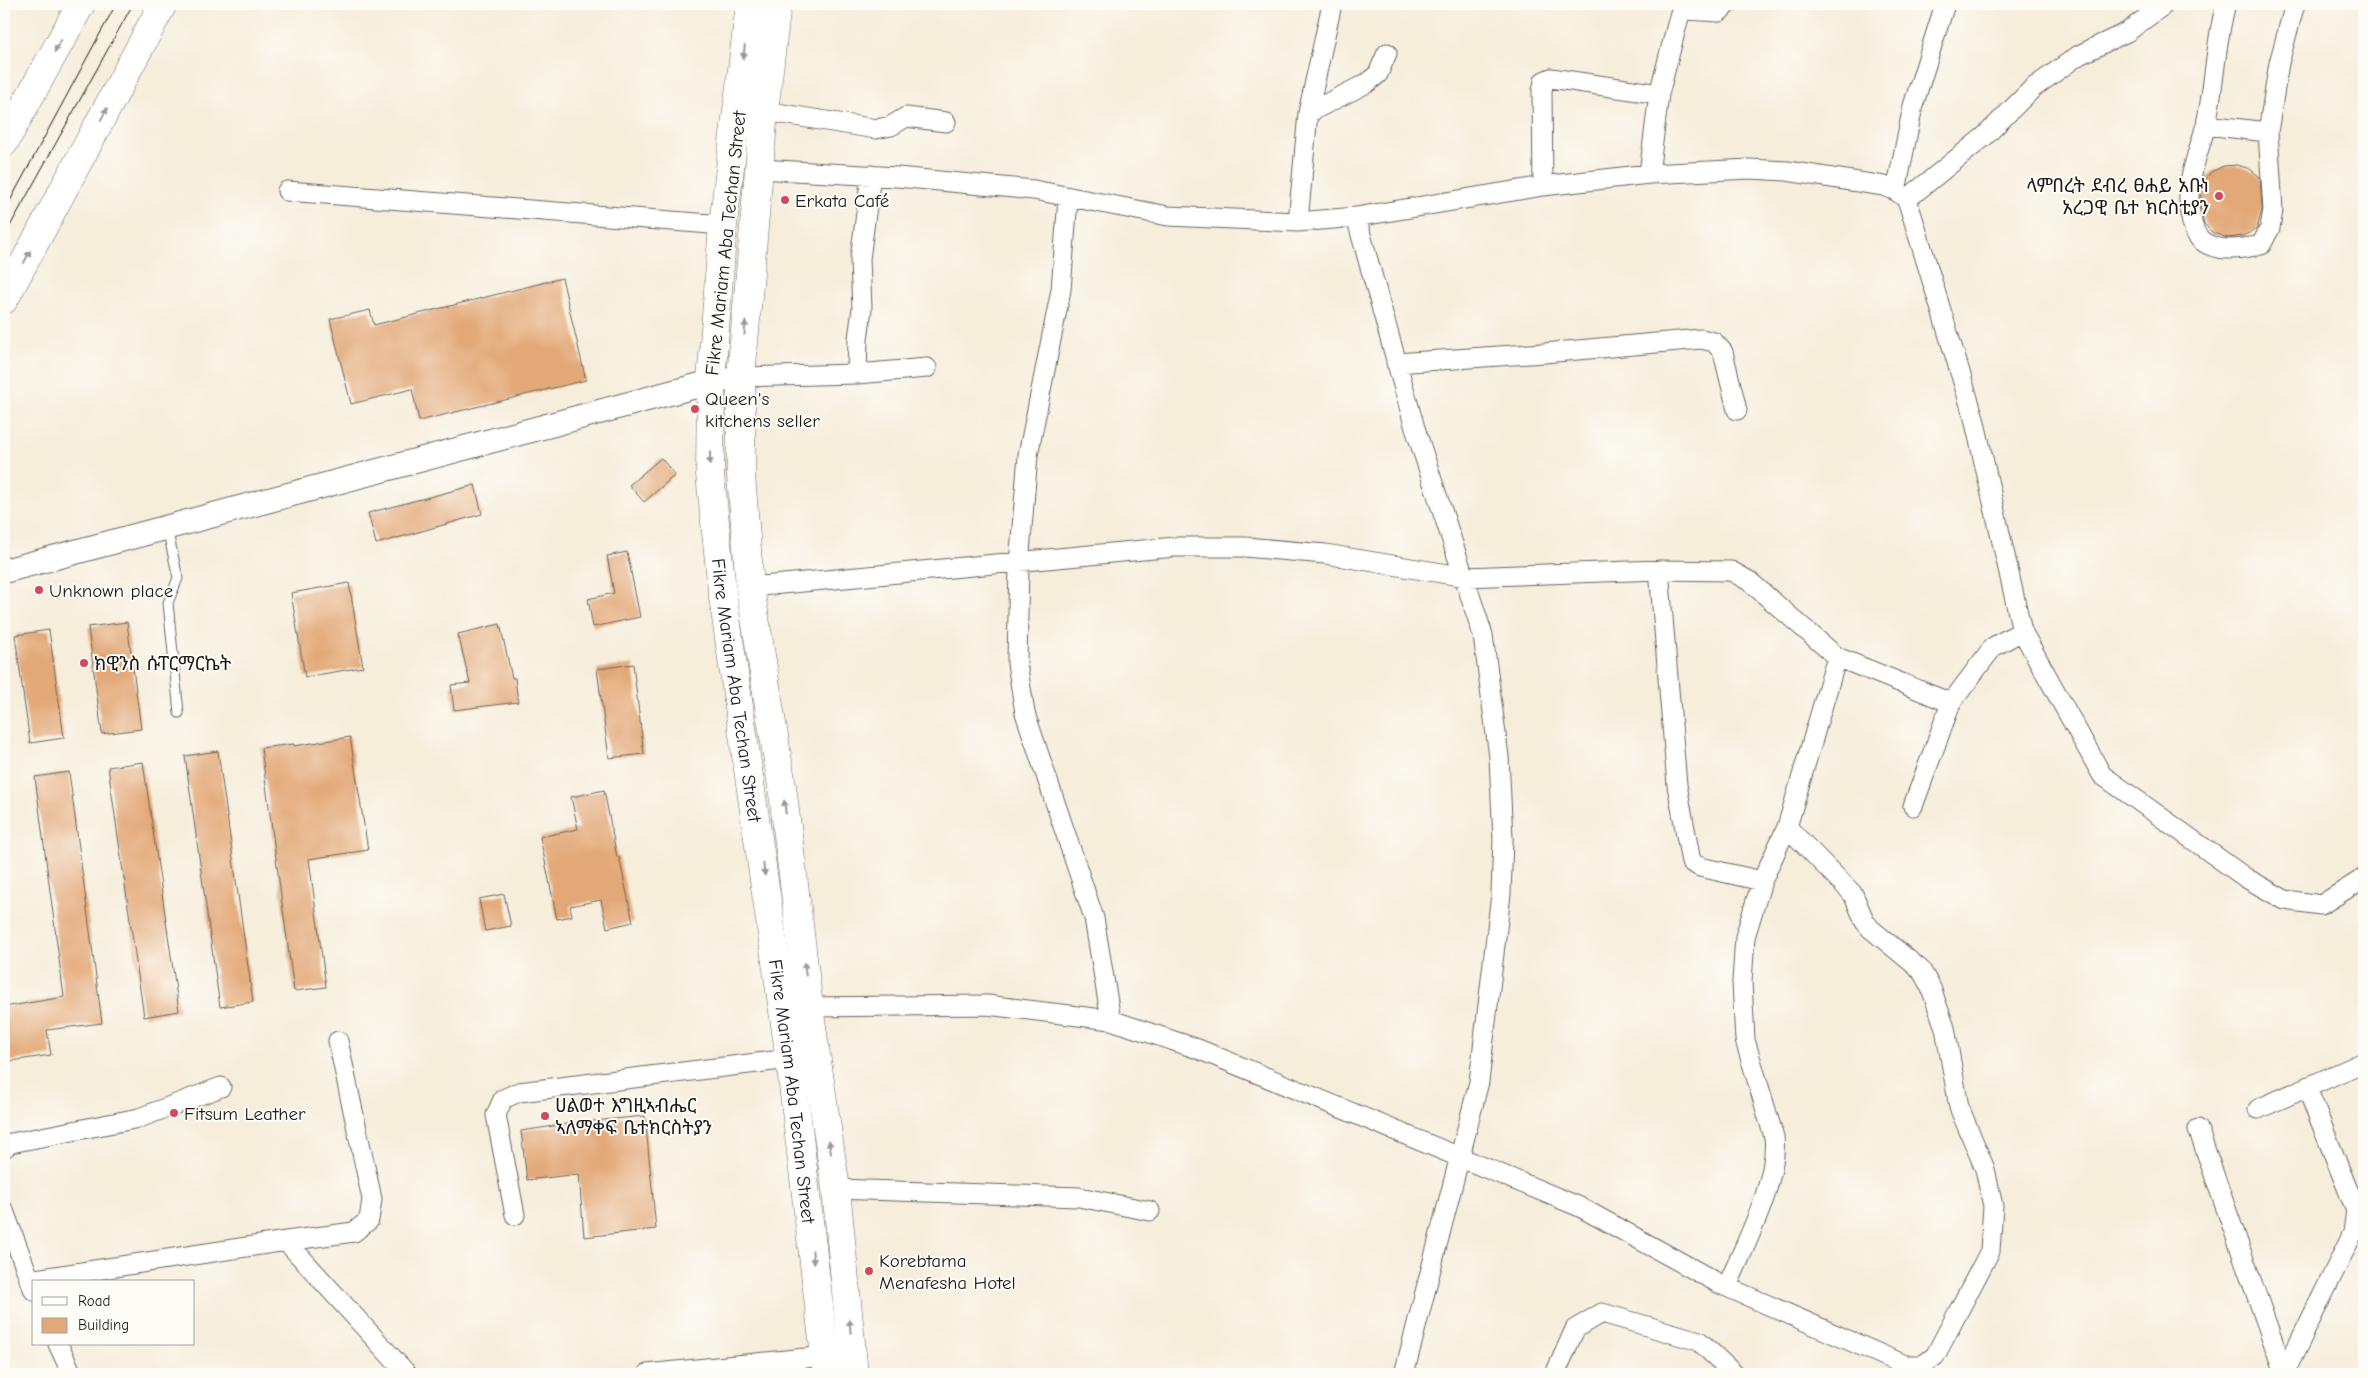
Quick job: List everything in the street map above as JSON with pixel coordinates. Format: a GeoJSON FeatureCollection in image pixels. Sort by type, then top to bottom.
{"type":"FeatureCollection","features":[{"type":"Feature","properties":{"kind":"main road"},"geometry":{"type":"LineString","coordinates":[[4,142],[81,4]]}},
{"type":"Feature","properties":{"kind":"main road"},"geometry":{"type":"LineString","coordinates":[[4,300],[163,4]]}},
{"type":"Feature","properties":{"kind":"main road","name":"Fikre Mariam Aba Techan Street"},"geometry":{"type":"LineString","coordinates":[[750,4],[723,225],[711,382],[710,474],[715,532],[790,1058],[826,1365]]}},
{"type":"Feature","properties":{"kind":"main road","name":"Fikre Mariam Aba Techan Street"},"geometry":{"type":"LineString","coordinates":[[777,4],[764,111],[740,377],[741,475],[750,587],[782,786],[809,1007],[836,1189],[854,1374]]}},
{"type":"Feature","properties":{"kind":"street"},"geometry":{"type":"LineString","coordinates":[[1298,222],[1308,113],[1332,4]]}},
{"type":"Feature","properties":{"kind":"street"},"geometry":{"type":"LineString","coordinates":[[1649,174],[1659,94],[1680,13],[1686,10],[1719,12],[1728,4]]}},
{"type":"Feature","properties":{"kind":"street"},"geometry":{"type":"LineString","coordinates":[[1944,4],[1913,106],[1901,195],[1974,418],[2022,631],[2102,775],[2155,811],[2246,878],[2285,900],[2321,905],[2364,878]]}},
{"type":"Feature","properties":{"kind":"street"},"geometry":{"type":"LineString","coordinates":[[1901,195],[1984,136],[2033,88],[2079,55],[2127,32],[2165,4]]}},
{"type":"Feature","properties":{"kind":"street"},"geometry":{"type":"LineString","coordinates":[[2226,4],[2206,125],[2188,202],[2193,226],[2199,238],[2214,247],[2239,249],[2261,244],[2270,228],[2273,210],[2268,132],[2280,63],[2295,4]]}},
{"type":"Feature","properties":{"kind":"street"},"geometry":{"type":"LineString","coordinates":[[1308,113],[1366,83],[1378,74],[1387,53]]}},
{"type":"Feature","properties":{"kind":"street"},"geometry":{"type":"LineString","coordinates":[[1543,186],[1542,91],[1544,81],[1551,78],[1659,94]]}},
{"type":"Feature","properties":{"kind":"street"},"geometry":{"type":"LineString","coordinates":[[764,111],[876,129],[891,126],[906,117],[946,122]]}},
{"type":"Feature","properties":{"kind":"street"},"geometry":{"type":"LineString","coordinates":[[2206,125],[2268,132]]}},
{"type":"Feature","properties":{"kind":"street"},"geometry":{"type":"LineString","coordinates":[[760,169],[871,175],[1034,190],[1168,216],[1298,222],[1356,217],[1543,186],[1649,174],[1750,169],[1786,171],[1884,186],[1901,195]]}},
{"type":"Feature","properties":{"kind":"street"},"geometry":{"type":"LineString","coordinates":[[857,374],[858,339],[862,309],[860,259],[871,175]]}},
{"type":"Feature","properties":{"kind":"street"},"geometry":{"type":"LineString","coordinates":[[288,191],[723,225]]}},
{"type":"Feature","properties":{"kind":"street"},"geometry":{"type":"LineString","coordinates":[[1068,198],[1061,290],[1028,455],[1020,564],[1017,663],[1025,714],[1094,918],[1111,1020]]}},
{"type":"Feature","properties":{"kind":"street"},"geometry":{"type":"LineString","coordinates":[[1356,217],[1415,428],[1466,577],[1483,635],[1499,757],[1502,839],[1501,894],[1479,1082],[1404,1374]]}},
{"type":"Feature","properties":{"kind":"street"},"geometry":{"type":"LineString","coordinates":[[1396,363],[1544,353],[1701,339],[1714,342],[1723,352],[1737,410]]}},
{"type":"Feature","properties":{"kind":"street"},"geometry":{"type":"LineString","coordinates":[[4,571],[711,382],[740,377],[857,374],[928,368]]}},
{"type":"Feature","properties":{"kind":"street"},"geometry":{"type":"LineString","coordinates":[[750,587],[1020,564],[1175,548],[1245,547],[1325,554],[1466,577],[1659,570],[1731,571],[1748,581],[1837,657],[1951,703]]}},
{"type":"Feature","properties":{"kind":"street"},"geometry":{"type":"LineString","coordinates":[[1659,570],[1677,784],[1691,862],[1700,867],[1762,881]]}},
{"type":"Feature","properties":{"kind":"street"},"geometry":{"type":"LineString","coordinates":[[1913,806],[1931,750],[1951,703],[1993,647],[2022,631]]}},
{"type":"Feature","properties":{"kind":"street"},"geometry":{"type":"LineString","coordinates":[[1727,1287],[1762,1200],[1776,1152],[1774,1137],[1745,1040],[1742,982],[1745,937],[1762,881],[1787,827],[1837,657]]}},
{"type":"Feature","properties":{"kind":"street"},"geometry":{"type":"LineString","coordinates":[[809,1007],[987,1006],[1111,1020],[1198,1049],[1580,1207],[1727,1287],[1905,1365],[1923,1365],[1935,1356],[1990,1251],[1993,1206],[1985,1169],[1960,1107],[1945,1028],[1931,988],[1921,970],[1871,929],[1853,894],[1787,827]]}},
{"type":"Feature","properties":{"kind":"street"},"geometry":{"type":"LineString","coordinates":[[60,1280],[286,1241],[354,1232],[369,1220],[372,1199],[338,1041]]}},
{"type":"Feature","properties":{"kind":"street"},"geometry":{"type":"LineString","coordinates":[[515,1214],[496,1115],[503,1099],[519,1092],[790,1058]]}},
{"type":"Feature","properties":{"kind":"street"},"geometry":{"type":"LineString","coordinates":[[2258,1109],[2364,1062]]}},
{"type":"Feature","properties":{"kind":"street"},"geometry":{"type":"LineString","coordinates":[[4,1148],[11,1143],[139,1118],[221,1087]]}},
{"type":"Feature","properties":{"kind":"street"},"geometry":{"type":"LineString","coordinates":[[2284,1374],[2353,1233],[2356,1210],[2307,1088]]}},
{"type":"Feature","properties":{"kind":"street"},"geometry":{"type":"LineString","coordinates":[[2198,1128],[2284,1374]]}},
{"type":"Feature","properties":{"kind":"street"},"geometry":{"type":"LineString","coordinates":[[836,1189],[1079,1197],[1150,1211]]}},
{"type":"Feature","properties":{"kind":"street"},"geometry":{"type":"LineString","coordinates":[[4,1211],[8,1238],[31,1285]]}},
{"type":"Feature","properties":{"kind":"street"},"geometry":{"type":"LineString","coordinates":[[286,1241],[407,1374]]}},
{"type":"Feature","properties":{"kind":"street"},"geometry":{"type":"LineString","coordinates":[[1556,1374],[1575,1329],[1602,1312],[1699,1341],[1734,1374]]}},
{"type":"Feature","properties":{"kind":"street"},"geometry":{"type":"LineString","coordinates":[[59,1346],[72,1374]]}},
{"type":"Feature","properties":{"kind":"street"},"geometry":{"type":"LineString","coordinates":[[647,1374],[826,1365]]}},
{"type":"Feature","properties":{"kind":"lane"},"geometry":{"type":"LineString","coordinates":[[167,528],[178,578],[168,603],[179,713]]}},
{"type":"Feature","properties":{"kind":"building"},"geometry":{"type":"Polygon","coordinates":[[[2237,165],[2250,169],[2260,177],[2262,209],[2257,229],[2243,236],[2228,238],[2213,233],[2204,224],[2200,204],[2202,183],[2211,172],[2224,166],[2237,165]]]}},
{"type":"Feature","properties":{"kind":"building"},"geometry":{"type":"Polygon","coordinates":[[[562,278],[586,380],[419,421],[412,389],[351,404],[330,319],[370,310],[374,325],[562,278]]]}},
{"type":"Feature","properties":{"kind":"building"},"geometry":{"type":"Polygon","coordinates":[[[661,458],[675,475],[644,502],[629,485],[661,458]]]}},
{"type":"Feature","properties":{"kind":"building"},"geometry":{"type":"Polygon","coordinates":[[[475,485],[482,514],[376,544],[368,513],[475,485]]]}},
{"type":"Feature","properties":{"kind":"building"},"geometry":{"type":"Polygon","coordinates":[[[627,552],[640,617],[593,627],[588,599],[614,593],[607,556],[627,552]]]}},
{"type":"Feature","properties":{"kind":"building"},"geometry":{"type":"Polygon","coordinates":[[[349,583],[363,667],[305,677],[291,593],[349,583]]]}},
{"type":"Feature","properties":{"kind":"building"},"geometry":{"type":"Polygon","coordinates":[[[127,622],[141,729],[102,734],[88,627],[127,622]]]}},
{"type":"Feature","properties":{"kind":"building"},"geometry":{"type":"Polygon","coordinates":[[[500,624],[512,678],[515,678],[518,702],[454,710],[451,685],[470,683],[458,634],[500,624]]]}},
{"type":"Feature","properties":{"kind":"building"},"geometry":{"type":"Polygon","coordinates":[[[49,630],[64,738],[30,743],[15,635],[49,630]]]}},
{"type":"Feature","properties":{"kind":"building"},"geometry":{"type":"Polygon","coordinates":[[[633,664],[644,754],[609,758],[597,669],[633,664]]]}},
{"type":"Feature","properties":{"kind":"building"},"geometry":{"type":"Polygon","coordinates":[[[350,737],[368,850],[309,859],[326,987],[294,991],[261,748],[294,744],[294,746],[350,737]]]}},
{"type":"Feature","properties":{"kind":"building"},"geometry":{"type":"Polygon","coordinates":[[[218,751],[253,1002],[220,1007],[185,756],[218,751]]]}},
{"type":"Feature","properties":{"kind":"building"},"geometry":{"type":"Polygon","coordinates":[[[143,762],[179,1011],[144,1017],[108,767],[143,762]]]}},
{"type":"Feature","properties":{"kind":"building"},"geometry":{"type":"Polygon","coordinates":[[[69,772],[102,1023],[47,1030],[51,1055],[4,1062],[4,1007],[64,997],[35,777],[69,772]]]}},
{"type":"Feature","properties":{"kind":"building"},"geometry":{"type":"Polygon","coordinates":[[[604,790],[617,857],[619,857],[633,922],[607,928],[601,900],[570,906],[572,916],[557,919],[540,837],[578,829],[571,797],[604,790]]]}},
{"type":"Feature","properties":{"kind":"building"},"geometry":{"type":"Polygon","coordinates":[[[504,894],[511,926],[485,931],[479,899],[504,894]]]}},
{"type":"Feature","properties":{"kind":"building"},"geometry":{"type":"Polygon","coordinates":[[[645,1116],[656,1229],[584,1237],[579,1174],[527,1180],[521,1131],[574,1123],[645,1116]]]}},
{"type":"Feature","properties":{"kind":"tram line"},"geometry":{"type":"LineString","coordinates":[[4,212],[116,4]]}},
{"type":"Feature","properties":{"kind":"tram line"},"geometry":{"type":"LineString","coordinates":[[4,237],[133,4]]}},
{"type":"Feature","properties":{"kind":"place","name":"ላምበረት ደብረ ፀሐይ አቡነ አረጋዊ ቤተ ክርስቲያን"},"geometry":{"type":"Point","coordinates":[2219,196]}},
{"type":"Feature","properties":{"kind":"place","name":"Erkata Café"},"geometry":{"type":"Point","coordinates":[785,200]}},
{"type":"Feature","properties":{"kind":"place","name":"Queen's kitchens seller"},"geometry":{"type":"Point","coordinates":[695,409]}},
{"type":"Feature","properties":{"kind":"place","name":"Unknown place"},"geometry":{"type":"Point","coordinates":[39,590]}},
{"type":"Feature","properties":{"kind":"place","name":"ክዊንስ ሱፐርማርኬት"},"geometry":{"type":"Point","coordinates":[84,663]}},
{"type":"Feature","properties":{"kind":"place","name":"Fitsum Leather"},"geometry":{"type":"Point","coordinates":[174,1113]}},
{"type":"Feature","properties":{"kind":"place","name":"ሀልወተ እግዚኣብሔር ኣለማቀፍ ቤተክርስትያን"},"geometry":{"type":"Point","coordinates":[545,1116]}},
{"type":"Feature","properties":{"kind":"place","name":"Korebtama Menafesha Hotel"},"geometry":{"type":"Point","coordinates":[869,1271]}}]}
